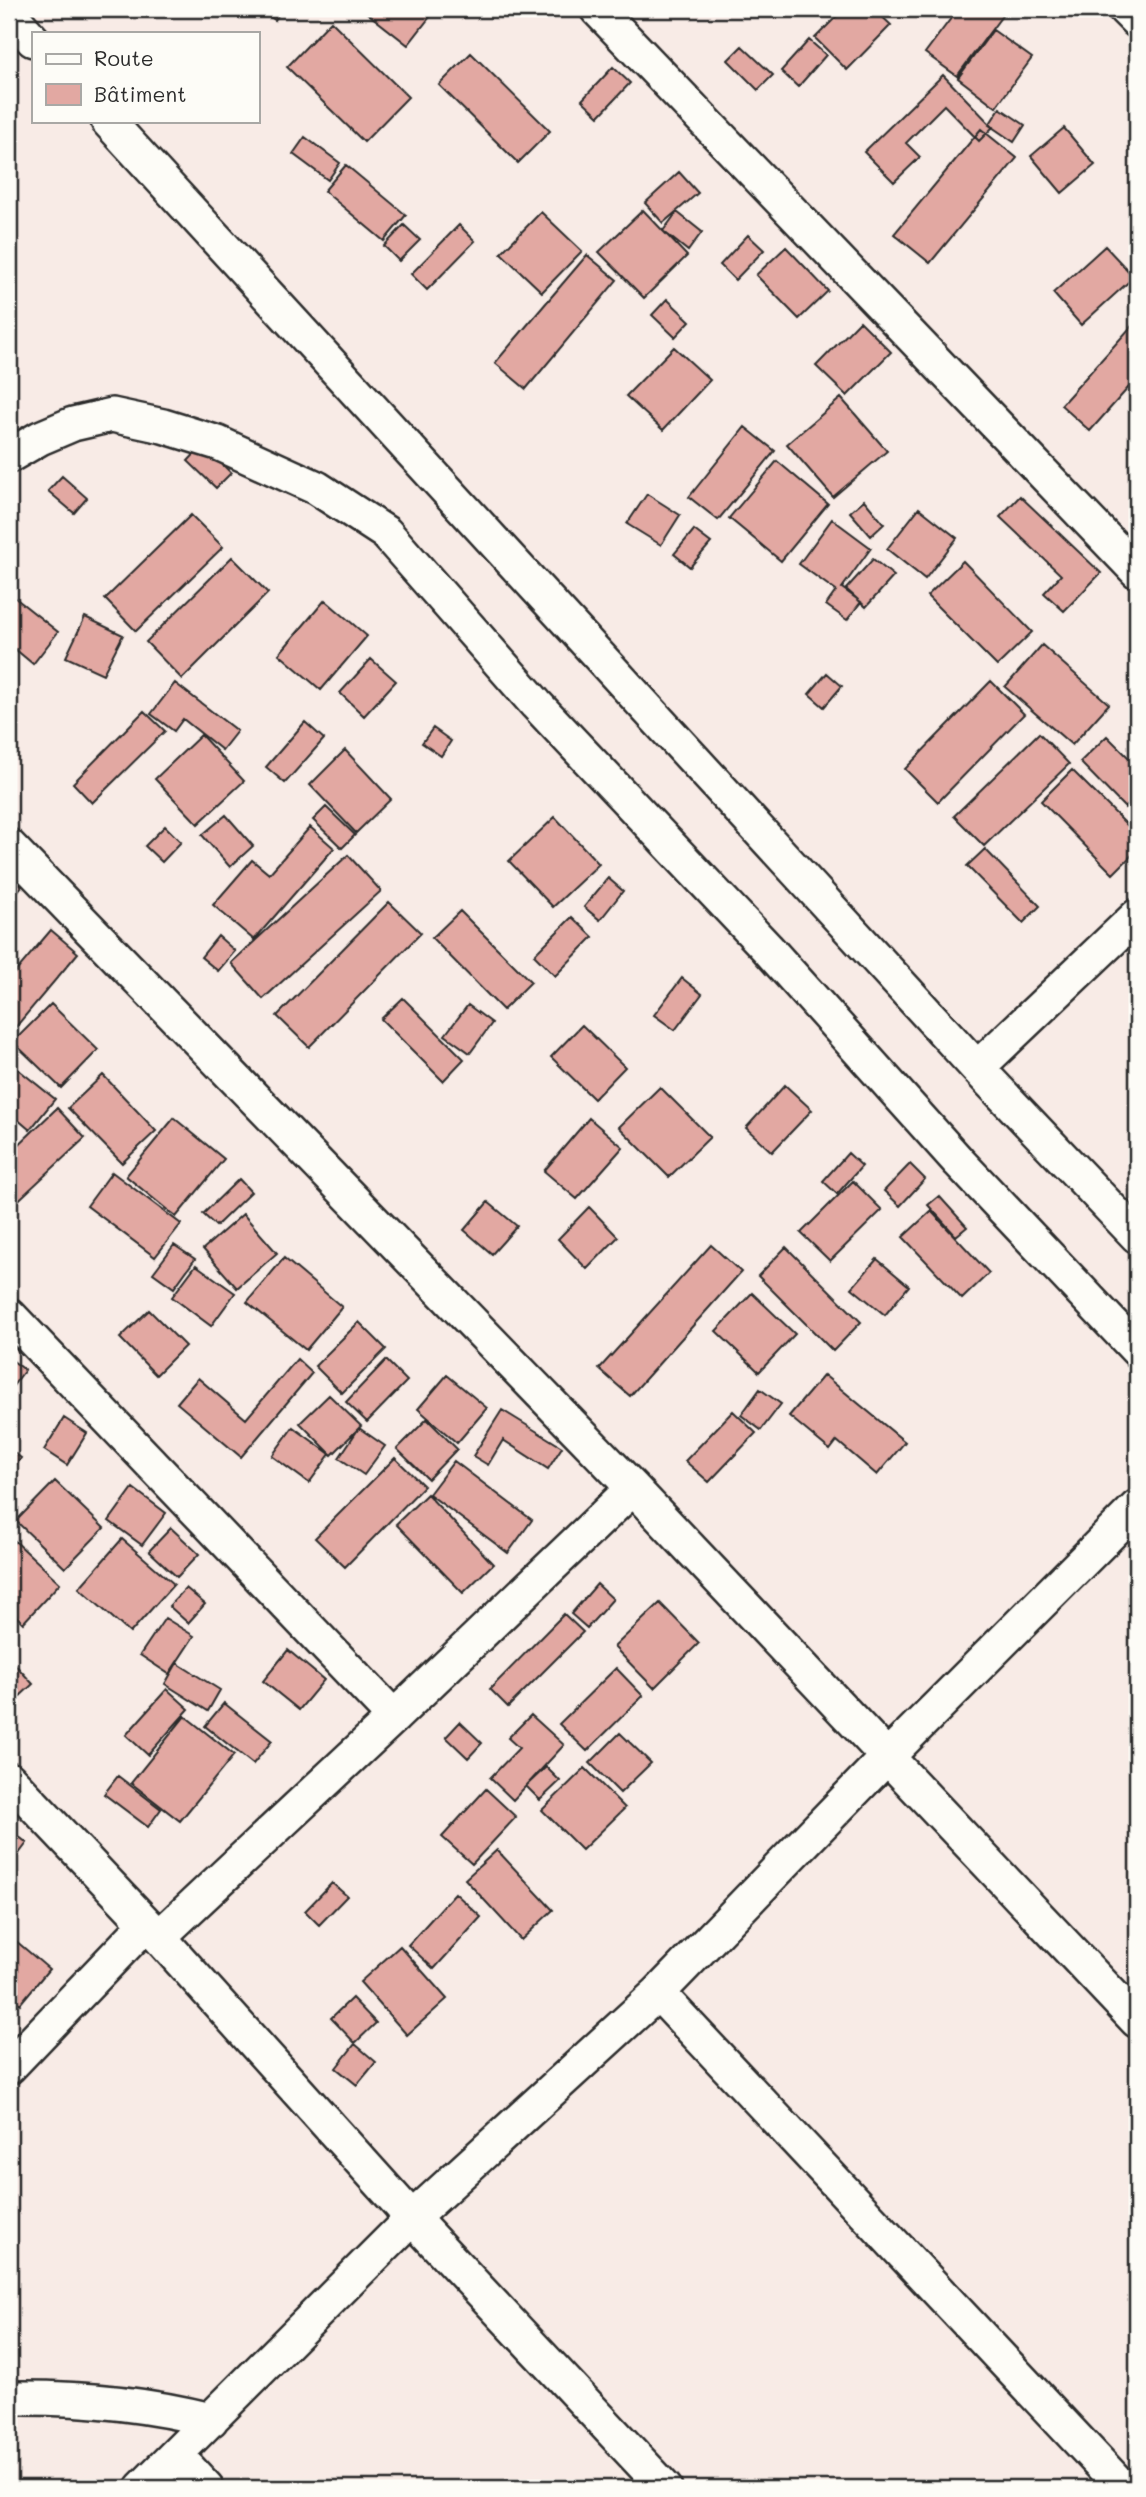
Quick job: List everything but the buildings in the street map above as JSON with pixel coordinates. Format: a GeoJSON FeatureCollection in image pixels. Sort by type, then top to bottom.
{"type":"FeatureCollection","features":[{"type":"Feature","properties":{"kind":"street"},"geometry":{"type":"LineString","coordinates":[[597,9],[1137,571]]}},
{"type":"Feature","properties":{"kind":"street"},"geometry":{"type":"LineString","coordinates":[[1125,9],[1137,21]]}},
{"type":"Feature","properties":{"kind":"street"},"geometry":{"type":"LineString","coordinates":[[9,13],[32,39]]}},
{"type":"Feature","properties":{"kind":"street"},"geometry":{"type":"LineString","coordinates":[[109,122],[976,1068],[1137,1236]]}},
{"type":"Feature","properties":{"kind":"street"},"geometry":{"type":"LineString","coordinates":[[9,456],[40,438],[73,424],[112,415],[163,426],[218,443],[317,488],[386,533],[536,704],[767,948],[959,1162],[1137,1350]]}},
{"type":"Feature","properties":{"kind":"street"},"geometry":{"type":"LineString","coordinates":[[9,846],[633,1488],[1137,2021]]}},
{"type":"Feature","properties":{"kind":"street"},"geometry":{"type":"LineString","coordinates":[[976,1068],[1137,916]]}},
{"type":"Feature","properties":{"kind":"street"},"geometry":{"type":"LineString","coordinates":[[9,1315],[394,1717]]}},
{"type":"Feature","properties":{"kind":"street"},"geometry":{"type":"LineString","coordinates":[[9,2067],[152,1930],[394,1717],[633,1488]]}},
{"type":"Feature","properties":{"kind":"street"},"geometry":{"type":"LineString","coordinates":[[142,2488],[412,2218],[658,1993],[886,1758],[1137,1507]]}},
{"type":"Feature","properties":{"kind":"street"},"geometry":{"type":"LineString","coordinates":[[9,1779],[152,1930],[412,2218],[665,2488]]}},
{"type":"Feature","properties":{"kind":"street"},"geometry":{"type":"LineString","coordinates":[[658,1993],[1123,2488]]}},
{"type":"Feature","properties":{"kind":"street"},"geometry":{"type":"LineString","coordinates":[[9,2398],[49,2398],[163,2408],[211,2420]]}},
{"type":"Feature","properties":{"kind":"street"},"geometry":{"type":"LineString","coordinates":[[176,2455],[206,2488]]}}]}
